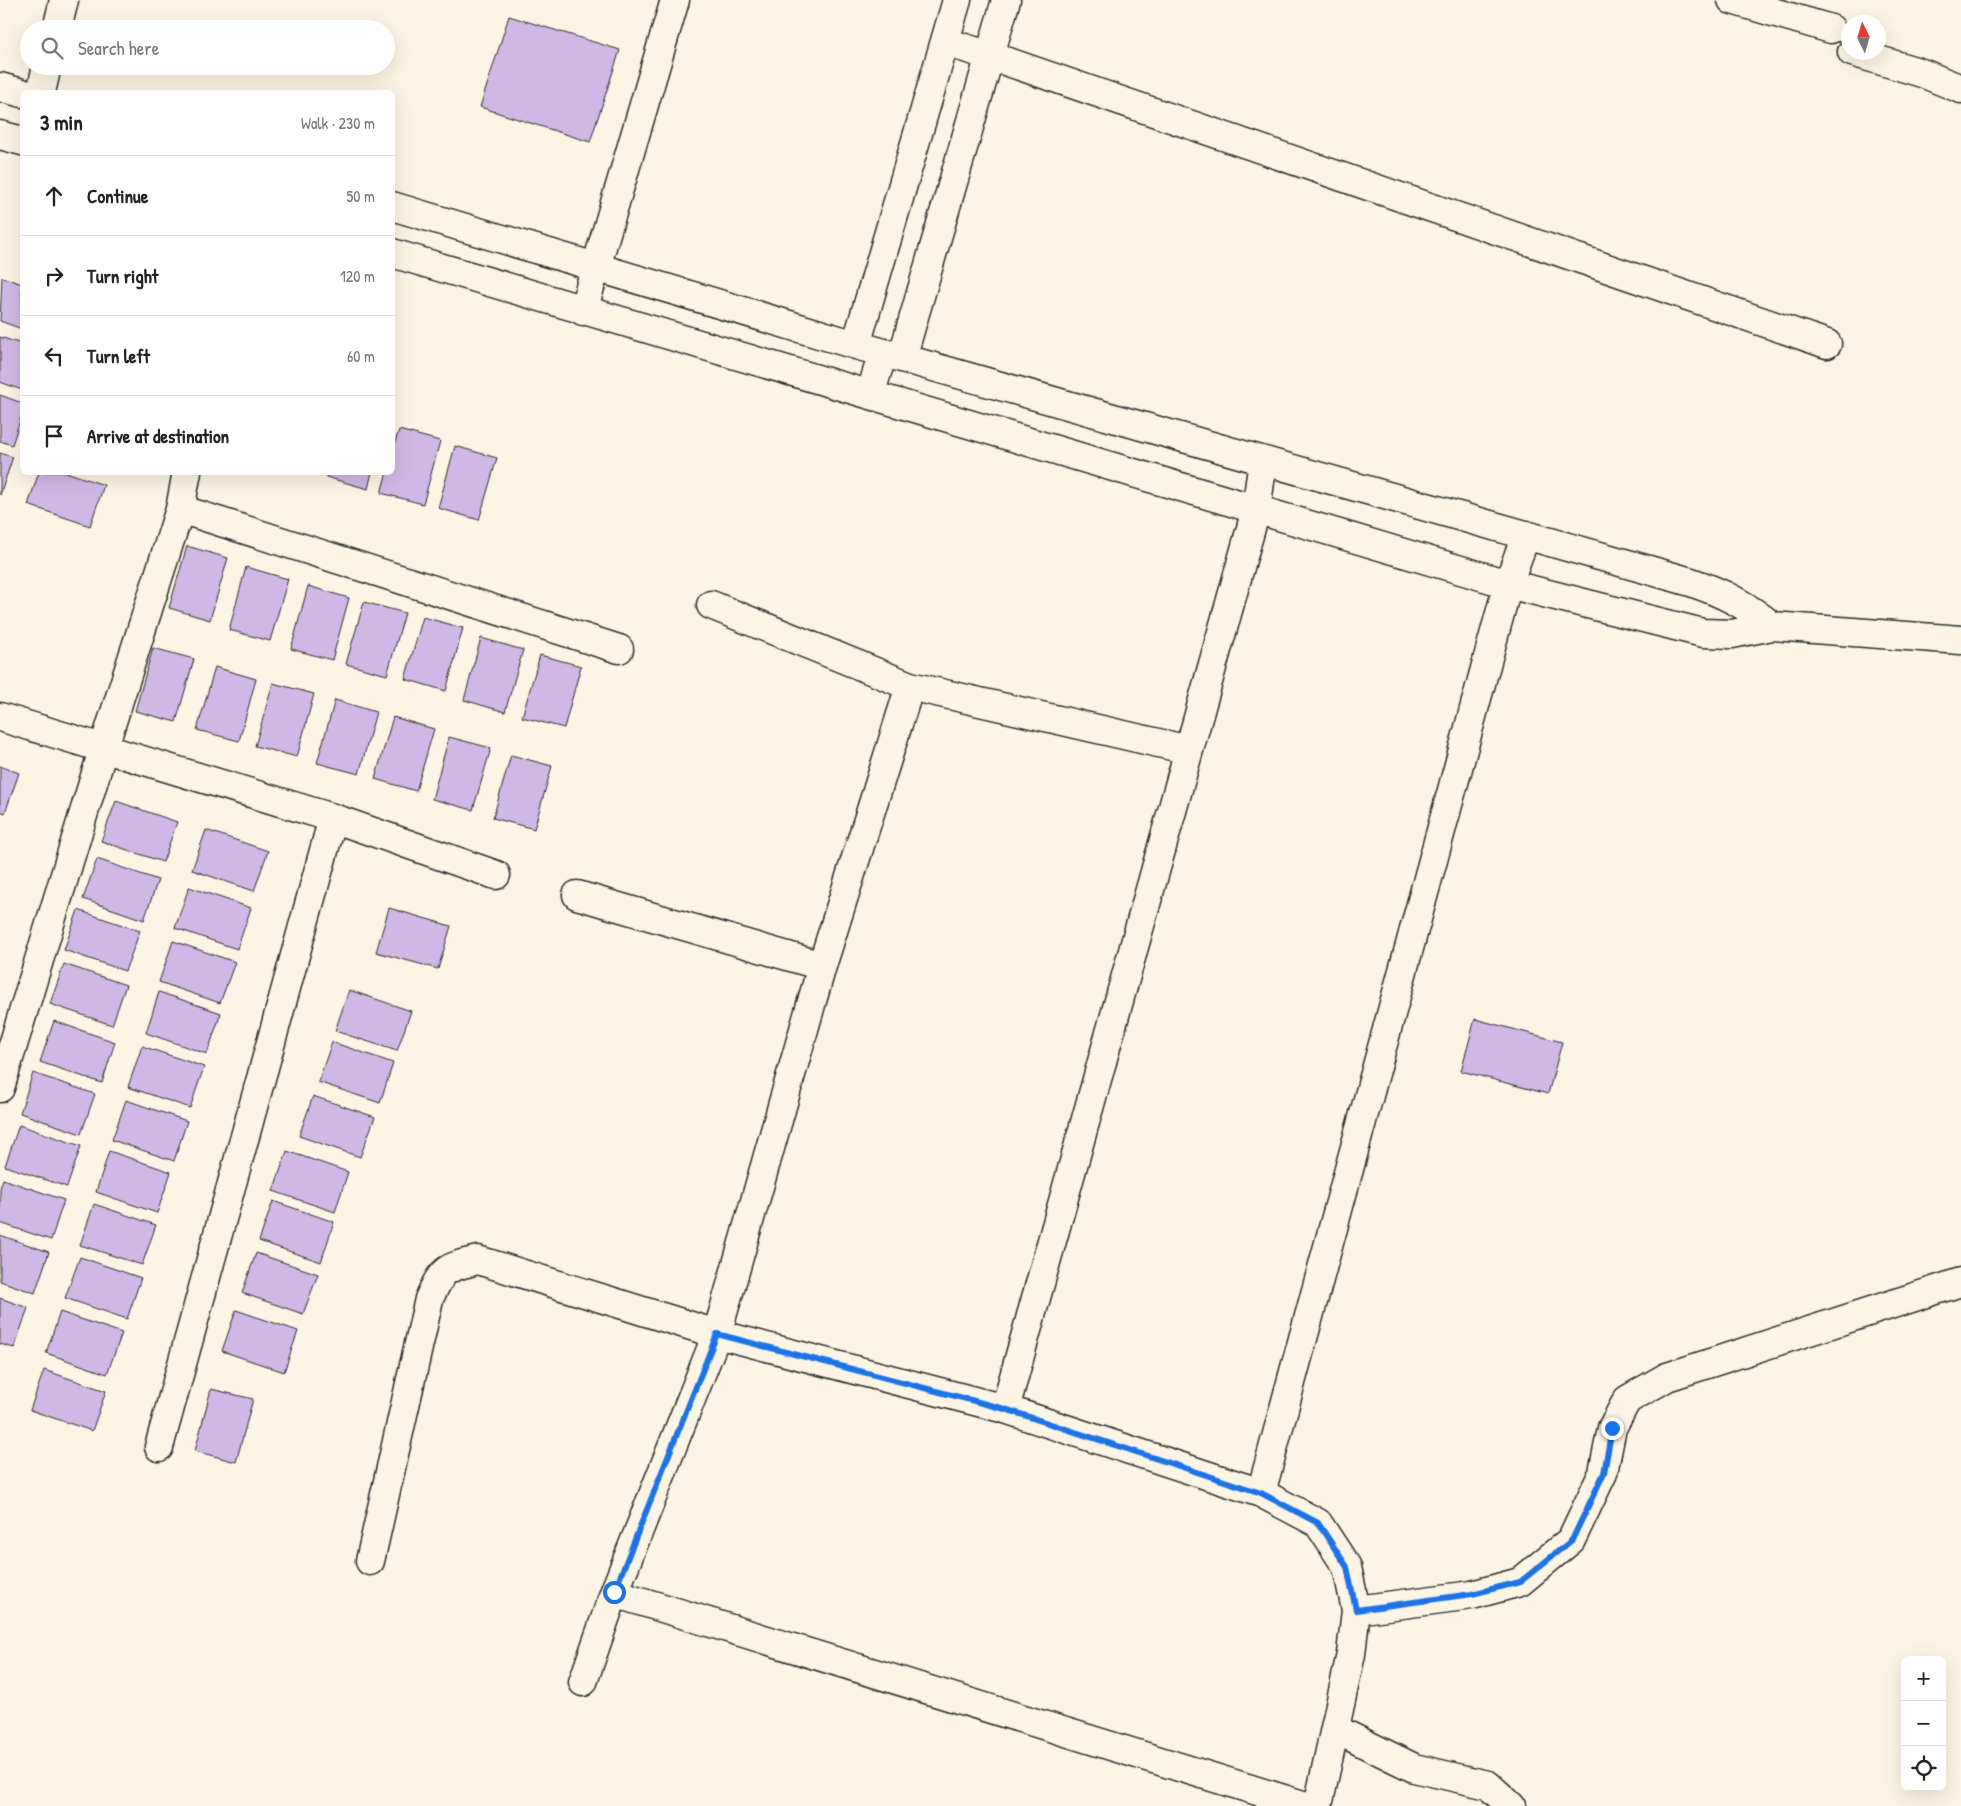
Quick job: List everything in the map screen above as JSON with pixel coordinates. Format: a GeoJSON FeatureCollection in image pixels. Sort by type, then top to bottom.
{"type":"FeatureCollection","features":[{"type":"Feature","properties":{"kind":"street"},"geometry":{"type":"LineString","coordinates":[[59,20],[64,0]]}},
{"type":"Feature","properties":{"kind":"street"},"geometry":{"type":"LineString","coordinates":[[583,311],[675,0]]}},
{"type":"Feature","properties":{"kind":"street"},"geometry":{"type":"LineString","coordinates":[[856,345],[957,0]]}},
{"type":"Feature","properties":{"kind":"street"},"geometry":{"type":"LineString","coordinates":[[870,395],[892,355],[991,56],[1006,0]]}},
{"type":"Feature","properties":{"kind":"street"},"geometry":{"type":"LineString","coordinates":[[1732,0],[1824,36],[1841,47]]}},
{"type":"Feature","properties":{"kind":"street"},"geometry":{"type":"LineString","coordinates":[[945,42],[991,56],[1827,344]]}},
{"type":"Feature","properties":{"kind":"street"},"geometry":{"type":"LineString","coordinates":[[1879,60],[1922,73],[1961,89]]}},
{"type":"Feature","properties":{"kind":"street"},"geometry":{"type":"LineString","coordinates":[[42,90],[46,75]]}},
{"type":"Feature","properties":{"kind":"street"},"geometry":{"type":"LineString","coordinates":[[0,87],[20,92]]}},
{"type":"Feature","properties":{"kind":"street"},"geometry":{"type":"LineString","coordinates":[[0,135],[20,140]]}},
{"type":"Feature","properties":{"kind":"street"},"geometry":{"type":"LineString","coordinates":[[395,207],[856,345],[1722,592],[1772,626]]}},
{"type":"Feature","properties":{"kind":"street"},"geometry":{"type":"LineString","coordinates":[[395,254],[1508,584],[1703,633],[1732,634],[1772,626],[1961,640]]}},
{"type":"Feature","properties":{"kind":"street"},"geometry":{"type":"LineString","coordinates":[[1005,1409],[1256,510],[1263,461]]}},
{"type":"Feature","properties":{"kind":"street"},"geometry":{"type":"LineString","coordinates":[[0,1088],[103,750],[180,509],[187,475]]}},
{"type":"Feature","properties":{"kind":"street"},"geometry":{"type":"LineString","coordinates":[[180,509],[619,649]]}},
{"type":"Feature","properties":{"kind":"street"},"geometry":{"type":"LineString","coordinates":[[1261,1493],[1508,584],[1526,535]]}},
{"type":"Feature","properties":{"kind":"street"},"geometry":{"type":"LineString","coordinates":[[711,605],[910,686],[1189,750]]}},
{"type":"Feature","properties":{"kind":"street"},"geometry":{"type":"LineString","coordinates":[[583,1682],[614,1592],[717,1334],[822,966],[910,686]]}},
{"type":"Feature","properties":{"kind":"street"},"geometry":{"type":"LineString","coordinates":[[0,716],[103,750],[333,818],[496,875]]}},
{"type":"Feature","properties":{"kind":"street"},"geometry":{"type":"LineString","coordinates":[[159,1446],[333,818]]}},
{"type":"Feature","properties":{"kind":"street"},"geometry":{"type":"LineString","coordinates":[[577,895],[822,966]]}},
{"type":"Feature","properties":{"kind":"street"},"geometry":{"type":"LineString","coordinates":[[370,1561],[429,1299],[439,1276],[451,1267],[478,1260],[717,1334],[1005,1409],[1261,1493],[1318,1523],[1347,1567],[1356,1610],[1351,1654],[1318,1806]]}},
{"type":"Feature","properties":{"kind":"street"},"geometry":{"type":"LineString","coordinates":[[1356,1610],[1472,1594],[1520,1582],[1572,1540],[1604,1473],[1612,1428],[1627,1400],[1666,1376],[1961,1282]]}},
{"type":"Feature","properties":{"kind":"street"},"geometry":{"type":"LineString","coordinates":[[614,1592],[1306,1806]]}},
{"type":"Feature","properties":{"kind":"street"},"geometry":{"type":"LineString","coordinates":[[1335,1729],[1414,1768],[1488,1785],[1512,1806]]}},
{"type":"Feature","properties":{"kind":"building"},"geometry":{"type":"Polygon","coordinates":[[[509,16],[620,50],[590,142],[480,107],[509,16]]]}},
{"type":"Feature","properties":{"kind":"building"},"geometry":{"type":"Polygon","coordinates":[[[2,277],[20,283],[20,328],[0,321],[2,277]]]}},
{"type":"Feature","properties":{"kind":"building"},"geometry":{"type":"Polygon","coordinates":[[[0,337],[20,343],[20,389],[0,382],[0,337]]]}},
{"type":"Feature","properties":{"kind":"building"},"geometry":{"type":"Polygon","coordinates":[[[0,395],[20,402],[20,420],[12,445],[0,441],[0,395]]]}},
{"type":"Feature","properties":{"kind":"building"},"geometry":{"type":"Polygon","coordinates":[[[399,430],[440,441],[423,504],[381,493],[386,475],[395,475],[395,443],[399,430]]]}},
{"type":"Feature","properties":{"kind":"building"},"geometry":{"type":"Polygon","coordinates":[[[455,446],[497,458],[479,520],[438,508],[455,446]]]}},
{"type":"Feature","properties":{"kind":"building"},"geometry":{"type":"Polygon","coordinates":[[[0,453],[13,457],[0,495],[0,453]]]}},
{"type":"Feature","properties":{"kind":"building"},"geometry":{"type":"Polygon","coordinates":[[[38,475],[75,475],[104,485],[90,526],[28,505],[38,475]]]}},
{"type":"Feature","properties":{"kind":"building"},"geometry":{"type":"Polygon","coordinates":[[[327,475],[371,475],[368,489],[326,477],[327,475]]]}},
{"type":"Feature","properties":{"kind":"building"},"geometry":{"type":"Polygon","coordinates":[[[187,546],[228,558],[210,620],[169,608],[187,546]]]}},
{"type":"Feature","properties":{"kind":"building"},"geometry":{"type":"Polygon","coordinates":[[[246,567],[288,579],[270,641],[229,630],[246,567]]]}},
{"type":"Feature","properties":{"kind":"building"},"geometry":{"type":"Polygon","coordinates":[[[308,586],[349,598],[332,660],[291,649],[308,586]]]}},
{"type":"Feature","properties":{"kind":"building"},"geometry":{"type":"Polygon","coordinates":[[[364,602],[405,613],[387,675],[346,664],[364,602]]]}},
{"type":"Feature","properties":{"kind":"building"},"geometry":{"type":"Polygon","coordinates":[[[423,617],[463,628],[446,691],[405,679],[423,617]]]}},
{"type":"Feature","properties":{"kind":"building"},"geometry":{"type":"Polygon","coordinates":[[[481,638],[523,650],[505,712],[464,700],[481,638]]]}},
{"type":"Feature","properties":{"kind":"building"},"geometry":{"type":"Polygon","coordinates":[[[153,648],[194,659],[176,722],[135,711],[153,648]]]}},
{"type":"Feature","properties":{"kind":"building"},"geometry":{"type":"Polygon","coordinates":[[[540,655],[581,666],[564,728],[522,717],[540,655]]]}},
{"type":"Feature","properties":{"kind":"building"},"geometry":{"type":"Polygon","coordinates":[[[215,667],[256,679],[239,741],[197,730],[215,667]]]}},
{"type":"Feature","properties":{"kind":"building"},"geometry":{"type":"Polygon","coordinates":[[[273,683],[314,694],[297,757],[255,746],[273,683]]]}},
{"type":"Feature","properties":{"kind":"building"},"geometry":{"type":"Polygon","coordinates":[[[335,700],[376,712],[359,774],[317,763],[335,700]]]}},
{"type":"Feature","properties":{"kind":"building"},"geometry":{"type":"Polygon","coordinates":[[[393,717],[434,729],[416,791],[375,779],[393,717]]]}},
{"type":"Feature","properties":{"kind":"building"},"geometry":{"type":"Polygon","coordinates":[[[449,737],[491,748],[473,810],[432,799],[449,737]]]}},
{"type":"Feature","properties":{"kind":"building"},"geometry":{"type":"Polygon","coordinates":[[[511,755],[552,766],[534,829],[493,818],[511,755]]]}},
{"type":"Feature","properties":{"kind":"building"},"geometry":{"type":"Polygon","coordinates":[[[0,766],[19,773],[5,813],[0,811],[0,766]]]}},
{"type":"Feature","properties":{"kind":"building"},"geometry":{"type":"Polygon","coordinates":[[[116,801],[177,822],[163,862],[101,841],[116,801]]]}},
{"type":"Feature","properties":{"kind":"building"},"geometry":{"type":"Polygon","coordinates":[[[206,830],[268,851],[254,891],[192,870],[206,830]]]}},
{"type":"Feature","properties":{"kind":"building"},"geometry":{"type":"Polygon","coordinates":[[[97,859],[158,880],[144,920],[83,899],[97,859]]]}},
{"type":"Feature","properties":{"kind":"building"},"geometry":{"type":"Polygon","coordinates":[[[189,887],[251,908],[237,949],[175,928],[189,887]]]}},
{"type":"Feature","properties":{"kind":"building"},"geometry":{"type":"Polygon","coordinates":[[[389,908],[451,926],[438,969],[376,952],[389,908]]]}},
{"type":"Feature","properties":{"kind":"building"},"geometry":{"type":"Polygon","coordinates":[[[78,910],[140,931],[125,971],[64,950],[78,910]]]}},
{"type":"Feature","properties":{"kind":"building"},"geometry":{"type":"Polygon","coordinates":[[[173,941],[235,962],[220,1003],[159,982],[173,941]]]}},
{"type":"Feature","properties":{"kind":"building"},"geometry":{"type":"Polygon","coordinates":[[[64,964],[126,985],[112,1025],[50,1004],[64,964]]]}},
{"type":"Feature","properties":{"kind":"building"},"geometry":{"type":"Polygon","coordinates":[[[349,990],[411,1011],[397,1051],[335,1031],[349,990]]]}},
{"type":"Feature","properties":{"kind":"building"},"geometry":{"type":"Polygon","coordinates":[[[159,992],[221,1013],[207,1054],[146,1033],[159,992]]]}},
{"type":"Feature","properties":{"kind":"building"},"geometry":{"type":"Polygon","coordinates":[[[1475,1019],[1562,1042],[1548,1094],[1461,1071],[1475,1019]]]}},
{"type":"Feature","properties":{"kind":"building"},"geometry":{"type":"Polygon","coordinates":[[[54,1021],[115,1042],[102,1083],[40,1062],[54,1021]]]}},
{"type":"Feature","properties":{"kind":"building"},"geometry":{"type":"Polygon","coordinates":[[[332,1042],[393,1063],[380,1103],[318,1082],[332,1042]]]}},
{"type":"Feature","properties":{"kind":"building"},"geometry":{"type":"Polygon","coordinates":[[[142,1046],[204,1067],[190,1108],[128,1087],[142,1046]]]}},
{"type":"Feature","properties":{"kind":"building"},"geometry":{"type":"Polygon","coordinates":[[[33,1073],[95,1094],[81,1134],[20,1113],[33,1073]]]}},
{"type":"Feature","properties":{"kind":"building"},"geometry":{"type":"Polygon","coordinates":[[[313,1096],[375,1117],[360,1157],[299,1136],[313,1096]]]}},
{"type":"Feature","properties":{"kind":"building"},"geometry":{"type":"Polygon","coordinates":[[[126,1100],[187,1121],[174,1161],[112,1140],[126,1100]]]}},
{"type":"Feature","properties":{"kind":"building"},"geometry":{"type":"Polygon","coordinates":[[[19,1125],[81,1146],[67,1187],[5,1166],[19,1125]]]}},
{"type":"Feature","properties":{"kind":"building"},"geometry":{"type":"Polygon","coordinates":[[[109,1151],[171,1172],[157,1213],[96,1192],[109,1151]]]}},
{"type":"Feature","properties":{"kind":"building"},"geometry":{"type":"Polygon","coordinates":[[[287,1151],[348,1172],[335,1212],[273,1191],[287,1151]]]}},
{"type":"Feature","properties":{"kind":"building"},"geometry":{"type":"Polygon","coordinates":[[[3,1179],[64,1200],[51,1240],[0,1223],[0,1188],[3,1179]]]}},
{"type":"Feature","properties":{"kind":"building"},"geometry":{"type":"Polygon","coordinates":[[[273,1201],[334,1222],[321,1262],[259,1241],[273,1201]]]}},
{"type":"Feature","properties":{"kind":"building"},"geometry":{"type":"Polygon","coordinates":[[[94,1204],[156,1225],[142,1265],[80,1245],[94,1204]]]}},
{"type":"Feature","properties":{"kind":"building"},"geometry":{"type":"Polygon","coordinates":[[[0,1235],[49,1252],[35,1293],[0,1281],[0,1235]]]}},
{"type":"Feature","properties":{"kind":"building"},"geometry":{"type":"Polygon","coordinates":[[[256,1253],[318,1274],[303,1314],[242,1293],[256,1253]]]}},
{"type":"Feature","properties":{"kind":"building"},"geometry":{"type":"Polygon","coordinates":[[[80,1257],[141,1278],[127,1319],[65,1298],[80,1257]]]}},
{"type":"Feature","properties":{"kind":"building"},"geometry":{"type":"Polygon","coordinates":[[[0,1298],[28,1308],[14,1348],[0,1344],[0,1298]]]}},
{"type":"Feature","properties":{"kind":"building"},"geometry":{"type":"Polygon","coordinates":[[[236,1310],[298,1331],[284,1372],[222,1351],[236,1310]]]}},
{"type":"Feature","properties":{"kind":"building"},"geometry":{"type":"Polygon","coordinates":[[[60,1312],[122,1333],[107,1374],[46,1353],[60,1312]]]}},
{"type":"Feature","properties":{"kind":"building"},"geometry":{"type":"Polygon","coordinates":[[[44,1370],[106,1391],[92,1431],[30,1410],[44,1370]]]}},
{"type":"Feature","properties":{"kind":"building"},"geometry":{"type":"Polygon","coordinates":[[[211,1389],[253,1399],[236,1462],[195,1451],[211,1389]]]}},
{"type":"Feature","properties":{"kind":"route"},"geometry":{"type":"LineString","coordinates":[[614,1592],[717,1334],[1005,1409],[1261,1493],[1318,1523],[1347,1567],[1356,1610],[1472,1594],[1520,1582],[1572,1540],[1604,1473],[1612,1428]]}}]}
